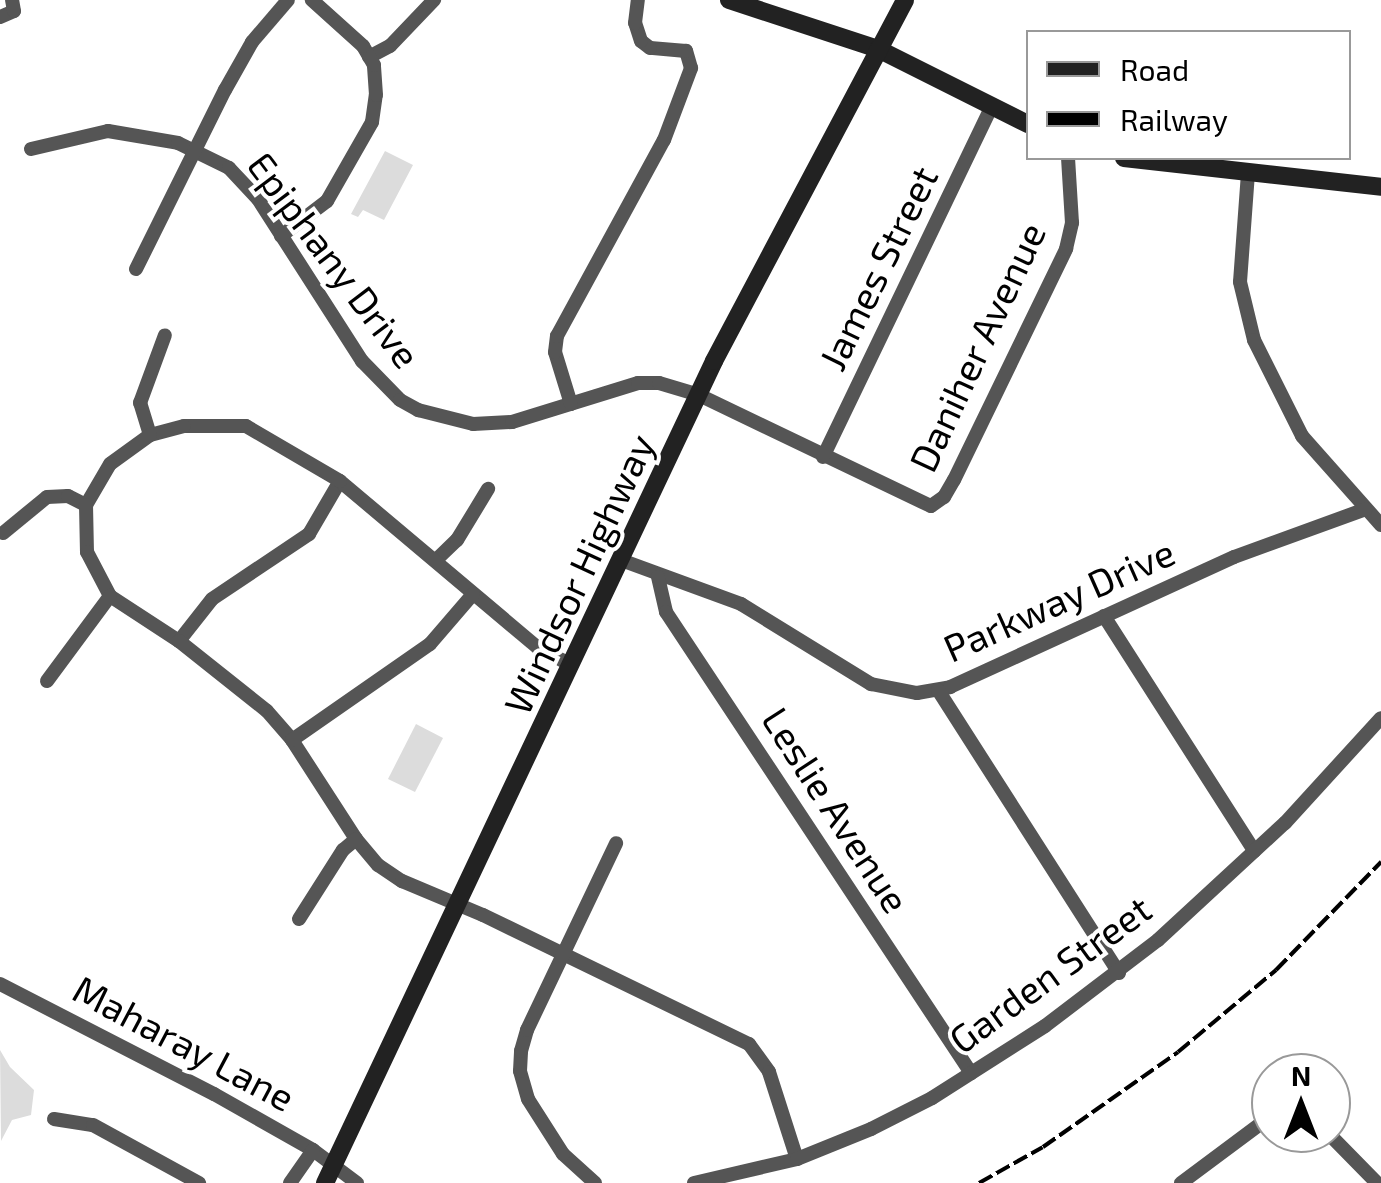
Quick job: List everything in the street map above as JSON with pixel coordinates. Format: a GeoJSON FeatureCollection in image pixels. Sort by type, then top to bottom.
{"type":"FeatureCollection","features":[{"type":"Feature","properties":{"kind":"main road"},"geometry":{"type":"LineString","coordinates":[[729,0],[878,49],[1026,123]]}},
{"type":"Feature","properties":{"kind":"main road","name":"Windsor Highway"},"geometry":{"type":"LineString","coordinates":[[326,1183],[699,396],[905,0]]}},
{"type":"Feature","properties":{"kind":"main road"},"geometry":{"type":"LineString","coordinates":[[1141,160],[1381,187]]}},
{"type":"Feature","properties":{"kind":"street"},"geometry":{"type":"LineString","coordinates":[[0,17],[14,10],[12,0]]}},
{"type":"Feature","properties":{"kind":"street"},"geometry":{"type":"LineString","coordinates":[[136,270],[252,42],[288,0]]}},
{"type":"Feature","properties":{"kind":"street"},"geometry":{"type":"LineString","coordinates":[[281,236],[327,201],[372,122],[376,95],[369,57],[346,29],[312,0]]}},
{"type":"Feature","properties":{"kind":"street"},"geometry":{"type":"LineString","coordinates":[[369,57],[390,46],[434,0]]}},
{"type":"Feature","properties":{"kind":"street"},"geometry":{"type":"LineString","coordinates":[[571,404],[556,352],[557,336],[664,140],[691,68],[686,51],[650,48],[641,41],[634,22],[638,0]]}},
{"type":"Feature","properties":{"kind":"street","name":"James Street"},"geometry":{"type":"LineString","coordinates":[[823,457],[992,106]]}},
{"type":"Feature","properties":{"kind":"street","name":"Epiphany Drive"},"geometry":{"type":"LineString","coordinates":[[31,148],[108,131],[198,150],[240,177],[362,361],[384,386],[418,410],[473,424],[512,422],[648,381],[699,396],[919,504],[938,503]]}},
{"type":"Feature","properties":{"kind":"street","name":"Daniher Avenue"},"geometry":{"type":"LineString","coordinates":[[938,503],[1066,249],[1072,223],[1068,160]]}},
{"type":"Feature","properties":{"kind":"street"},"geometry":{"type":"LineString","coordinates":[[1248,173],[1240,282],[1254,340],[1302,436],[1381,525]]}},
{"type":"Feature","properties":{"kind":"street"},"geometry":{"type":"LineString","coordinates":[[150,435],[140,403],[164,335]]}},
{"type":"Feature","properties":{"kind":"street"},"geometry":{"type":"LineString","coordinates":[[572,665],[537,647],[340,481],[246,426],[184,426],[150,435],[110,464],[86,505],[88,552],[110,596],[179,641],[267,711],[292,740],[356,840],[378,865],[402,881],[563,953],[749,1044],[769,1072],[797,1160]]}},
{"type":"Feature","properties":{"kind":"street"},"geometry":{"type":"LineString","coordinates":[[179,641],[212,598],[309,534],[340,481]]}},
{"type":"Feature","properties":{"kind":"street"},"geometry":{"type":"LineString","coordinates":[[436,560],[457,540],[488,489]]}},
{"type":"Feature","properties":{"kind":"street"},"geometry":{"type":"LineString","coordinates":[[3,533],[47,497],[68,496],[86,505]]}},
{"type":"Feature","properties":{"kind":"street","name":"Parkway Drive"},"geometry":{"type":"LineString","coordinates":[[621,560],[658,577],[741,604],[871,684],[890,691],[938,690],[1234,558],[1366,510]]}},
{"type":"Feature","properties":{"kind":"street","name":"Leslie Avenue"},"geometry":{"type":"LineString","coordinates":[[658,577],[666,612],[971,1073]]}},
{"type":"Feature","properties":{"kind":"street"},"geometry":{"type":"LineString","coordinates":[[292,740],[430,644],[473,594]]}},
{"type":"Feature","properties":{"kind":"street"},"geometry":{"type":"LineString","coordinates":[[47,681],[110,596]]}},
{"type":"Feature","properties":{"kind":"street"},"geometry":{"type":"LineString","coordinates":[[1104,616],[1254,851]]}},
{"type":"Feature","properties":{"kind":"street"},"geometry":{"type":"LineString","coordinates":[[938,690],[1118,972]]}},
{"type":"Feature","properties":{"kind":"street","name":"Garden Street"},"geometry":{"type":"LineString","coordinates":[[694,1183],[797,1160],[870,1129],[971,1073],[1118,972],[1254,851],[1381,718]]}},
{"type":"Feature","properties":{"kind":"street"},"geometry":{"type":"LineString","coordinates":[[299,919],[342,850],[356,840]]}},
{"type":"Feature","properties":{"kind":"street"},"geometry":{"type":"LineString","coordinates":[[596,1183],[562,1154],[528,1100],[520,1071],[527,1030],[616,843]]}},
{"type":"Feature","properties":{"kind":"street","name":"Maharay Lane"},"geometry":{"type":"LineString","coordinates":[[0,984],[71,1017],[313,1150],[357,1183]]}},
{"type":"Feature","properties":{"kind":"street"},"geometry":{"type":"LineString","coordinates":[[54,1118],[93,1125],[199,1183]]}},
{"type":"Feature","properties":{"kind":"street"},"geometry":{"type":"LineString","coordinates":[[1181,1183],[1251,1131]]}},
{"type":"Feature","properties":{"kind":"street"},"geometry":{"type":"LineString","coordinates":[[290,1183],[313,1150]]}},
{"type":"Feature","properties":{"kind":"street"},"geometry":{"type":"LineString","coordinates":[[1348,1153],[1377,1183]]}},
{"type":"Feature","properties":{"kind":"shaded area"},"geometry":{"type":"Polygon","coordinates":[[[385,151],[413,165],[384,220],[363,210],[358,217],[351,214],[385,151]]]}},
{"type":"Feature","properties":{"kind":"shaded area"},"geometry":{"type":"Polygon","coordinates":[[[416,724],[443,738],[415,792],[388,779],[416,724]]]}},
{"type":"Feature","properties":{"kind":"shaded area"},"geometry":{"type":"Polygon","coordinates":[[[0,1050],[10,1067],[34,1090],[31,1115],[12,1120],[1,1141],[0,1050]]]}},
{"type":"Feature","properties":{"kind":"railway"},"geometry":{"type":"LineString","coordinates":[[979,1183],[1043,1147],[1178,1052],[1276,970],[1381,862]]}}]}
